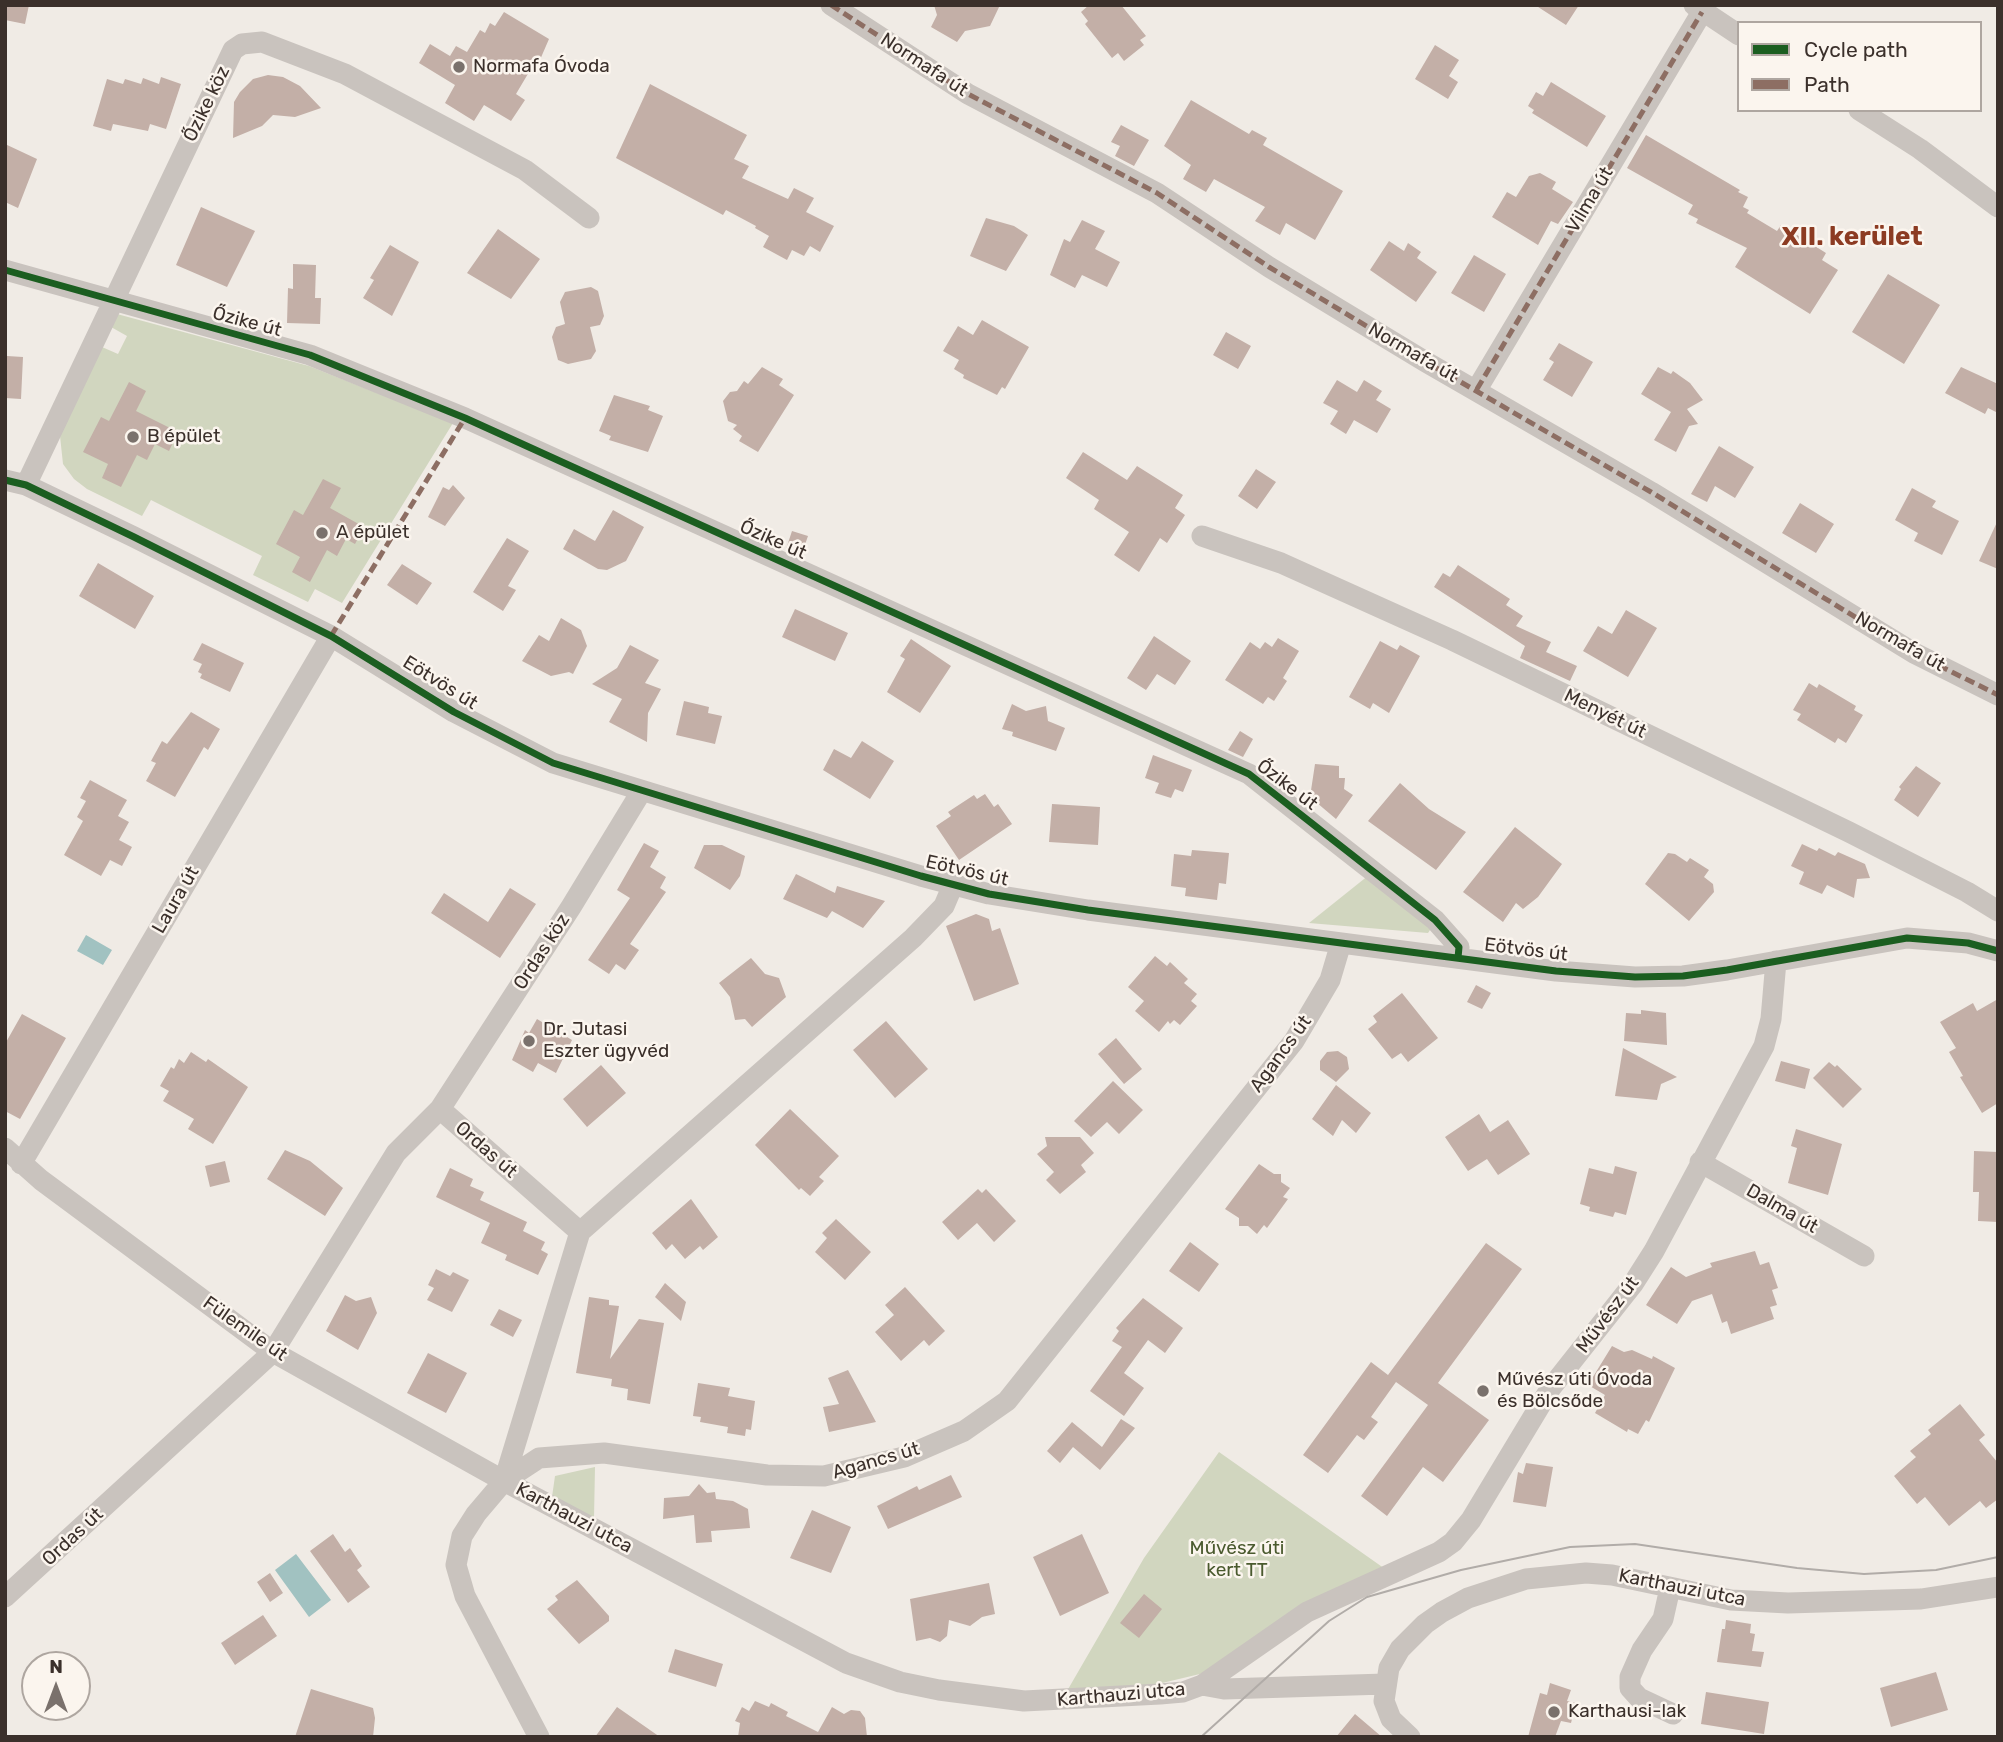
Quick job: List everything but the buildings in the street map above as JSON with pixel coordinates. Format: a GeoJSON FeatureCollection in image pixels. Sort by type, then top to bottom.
{"type":"FeatureCollection","features":[{"type":"Feature","properties":{"kind":"street","name":"Normafa út"},"geometry":{"type":"LineString","coordinates":[[831,5],[968,94],[1157,193],[1279,274],[1477,389],[1914,653],[1998,695]]}},
{"type":"Feature","properties":{"kind":"street","name":"Vilma út"},"geometry":{"type":"LineString","coordinates":[[1477,389],[1562,247],[1698,8]]}},
{"type":"Feature","properties":{"kind":"street"},"geometry":{"type":"LineString","coordinates":[[1698,8],[1737,34]]}},
{"type":"Feature","properties":{"kind":"street","name":"Őzike köz"},"geometry":{"type":"LineString","coordinates":[[15,483],[112,301],[233,50],[250,42],[289,51],[345,74],[525,170],[589,218]]}},
{"type":"Feature","properties":{"kind":"street"},"geometry":{"type":"LineString","coordinates":[[1862,112],[1920,149],[1998,207]]}},
{"type":"Feature","properties":{"kind":"street","name":"Őzike út"},"geometry":{"type":"LineString","coordinates":[[5,270],[310,355],[465,418],[1249,774],[1435,920],[1460,947],[1458,958]]}},
{"type":"Feature","properties":{"kind":"street","name":"Eötvös út"},"geometry":{"type":"LineString","coordinates":[[15,483],[331,636],[454,712],[553,763],[640,792],[953,885],[1088,911],[1458,958],[1635,977],[1683,976],[1907,938],[1968,943],[1998,951]]}},
{"type":"Feature","properties":{"kind":"street","name":"Menyét út"},"geometry":{"type":"LineString","coordinates":[[1202,536],[1280,563],[1452,640],[1849,832],[1967,892],[1998,911]]}},
{"type":"Feature","properties":{"kind":"street","name":"Laura út"},"geometry":{"type":"LineString","coordinates":[[21,1164],[331,636]]}},
{"type":"Feature","properties":{"kind":"street","name":"Ordas köz"},"geometry":{"type":"LineString","coordinates":[[440,1109],[571,907],[640,792]]}},
{"type":"Feature","properties":{"kind":"street"},"geometry":{"type":"LineString","coordinates":[[580,1232],[913,938],[944,906],[953,885]]}},
{"type":"Feature","properties":{"kind":"street","name":"Agancs út"},"geometry":{"type":"LineString","coordinates":[[539,1737],[466,1596],[456,1565],[462,1536],[476,1514],[504,1481],[539,1458],[604,1453],[767,1475],[824,1476],[904,1457],[964,1432],[1007,1401],[1294,1041],[1330,980],[1341,943]]}},
{"type":"Feature","properties":{"kind":"street","name":"Művész út"},"geometry":{"type":"LineString","coordinates":[[1202,1685],[1307,1612],[1335,1596],[1394,1574],[1453,1542],[1471,1520],[1550,1389],[1633,1284],[1654,1251],[1764,1046],[1771,1019],[1776,961]]}},
{"type":"Feature","properties":{"kind":"street","name":"Ordas út"},"geometry":{"type":"LineString","coordinates":[[5,1597],[273,1352],[396,1153],[440,1109],[580,1232]]}},
{"type":"Feature","properties":{"kind":"street","name":"Fülemile út"},"geometry":{"type":"LineString","coordinates":[[5,1149],[21,1164],[273,1352],[504,1481]]}},
{"type":"Feature","properties":{"kind":"street","name":"Dalma út"},"geometry":{"type":"LineString","coordinates":[[1700,1162],[1864,1256]]}},
{"type":"Feature","properties":{"kind":"street","name":"Karthauzi utca"},"geometry":{"type":"LineString","coordinates":[[580,1232],[504,1481],[821,1651],[900,1682],[972,1697],[1024,1701],[1183,1692],[1202,1685],[1223,1689],[1385,1684],[1400,1649],[1425,1624],[1468,1598],[1526,1579],[1586,1573],[1639,1579],[1731,1600],[1801,1603],[1921,1599],[1998,1587]]}},
{"type":"Feature","properties":{"kind":"street"},"geometry":{"type":"LineString","coordinates":[[1670,1588],[1662,1619],[1642,1650],[1630,1676],[1630,1688],[1639,1698],[1673,1714]]}},
{"type":"Feature","properties":{"kind":"street"},"geometry":{"type":"LineString","coordinates":[[1385,1684],[1384,1701],[1391,1719],[1410,1737]]}},
{"type":"Feature","properties":{"kind":"green space"},"geometry":{"type":"Polygon","coordinates":[[[117,314],[309,366],[453,423],[342,603],[315,589],[308,602],[253,575],[262,556],[151,500],[142,516],[87,489],[74,479],[63,464],[60,436],[102,347],[118,354],[127,336],[111,327],[117,314]]]}},
{"type":"Feature","properties":{"kind":"green space"},"geometry":{"type":"Polygon","coordinates":[[[1369,875],[1432,927],[1428,933],[1309,923],[1369,875]]]}},
{"type":"Feature","properties":{"kind":"green space","name":"Művész úti kert TT"},"geometry":{"type":"Polygon","coordinates":[[[1219,1452],[1388,1571],[1204,1673],[1158,1684],[1067,1691],[1144,1558],[1219,1452]]]}},
{"type":"Feature","properties":{"kind":"green space"},"geometry":{"type":"Polygon","coordinates":[[[595,1467],[594,1518],[552,1497],[555,1476],[595,1467]]]}},
{"type":"Feature","properties":{"kind":"water"},"geometry":{"type":"Polygon","coordinates":[[[86,935],[112,950],[103,965],[77,951],[86,935]]]}},
{"type":"Feature","properties":{"kind":"water"},"geometry":{"type":"Polygon","coordinates":[[[296,1554],[331,1600],[309,1617],[275,1570],[296,1554]]]}},
{"type":"Feature","properties":{"kind":"tram line"},"geometry":{"type":"LineString","coordinates":[[1201,1737],[1329,1621],[1367,1597],[1461,1570],[1570,1547],[1635,1544],[1797,1568],[1864,1574],[1936,1570],[1998,1557]]}},
{"type":"Feature","properties":{"kind":"marked path"},"geometry":{"type":"LineString","coordinates":[[831,5],[968,94],[1157,193],[1269,267],[1426,362],[1651,492],[1914,653],[1998,695]]}},
{"type":"Feature","properties":{"kind":"marked path"},"geometry":{"type":"LineString","coordinates":[[1477,389],[1702,12]]}},
{"type":"Feature","properties":{"kind":"marked path"},"geometry":{"type":"LineString","coordinates":[[331,636],[465,418]]}},
{"type":"Feature","properties":{"kind":"cycle path"},"geometry":{"type":"LineString","coordinates":[[5,270],[310,355],[465,418],[1249,774],[1435,920],[1459,947],[1458,958]]}},
{"type":"Feature","properties":{"kind":"cycle path"},"geometry":{"type":"LineString","coordinates":[[5,480],[26,485],[331,636],[454,712],[553,763],[921,876],[989,894],[1088,910],[1556,971],[1635,977],[1683,976],[1727,970],[1907,938],[1968,943],[1998,951]]}},
{"type":"Feature","properties":{"kind":"place","name":"Normafa Óvoda"},"geometry":{"type":"Point","coordinates":[459,67]}},
{"type":"Feature","properties":{"kind":"place","name":"B épület"},"geometry":{"type":"Point","coordinates":[133,437]}},
{"type":"Feature","properties":{"kind":"place","name":"A épület"},"geometry":{"type":"Point","coordinates":[322,533]}},
{"type":"Feature","properties":{"kind":"place","name":"Dr. Jutasi Eszter ügyvéd"},"geometry":{"type":"Point","coordinates":[529,1041]}},
{"type":"Feature","properties":{"kind":"place","name":"Művész úti Óvoda és Bölcsőde"},"geometry":{"type":"Point","coordinates":[1483,1391]}},
{"type":"Feature","properties":{"kind":"place","name":"Karthausi-lak"},"geometry":{"type":"Point","coordinates":[1554,1712]}},
{"type":"Feature","properties":{"kind":"district","name":"XII. kerület"},"geometry":{"type":"Point","coordinates":[1852,237]}}]}
